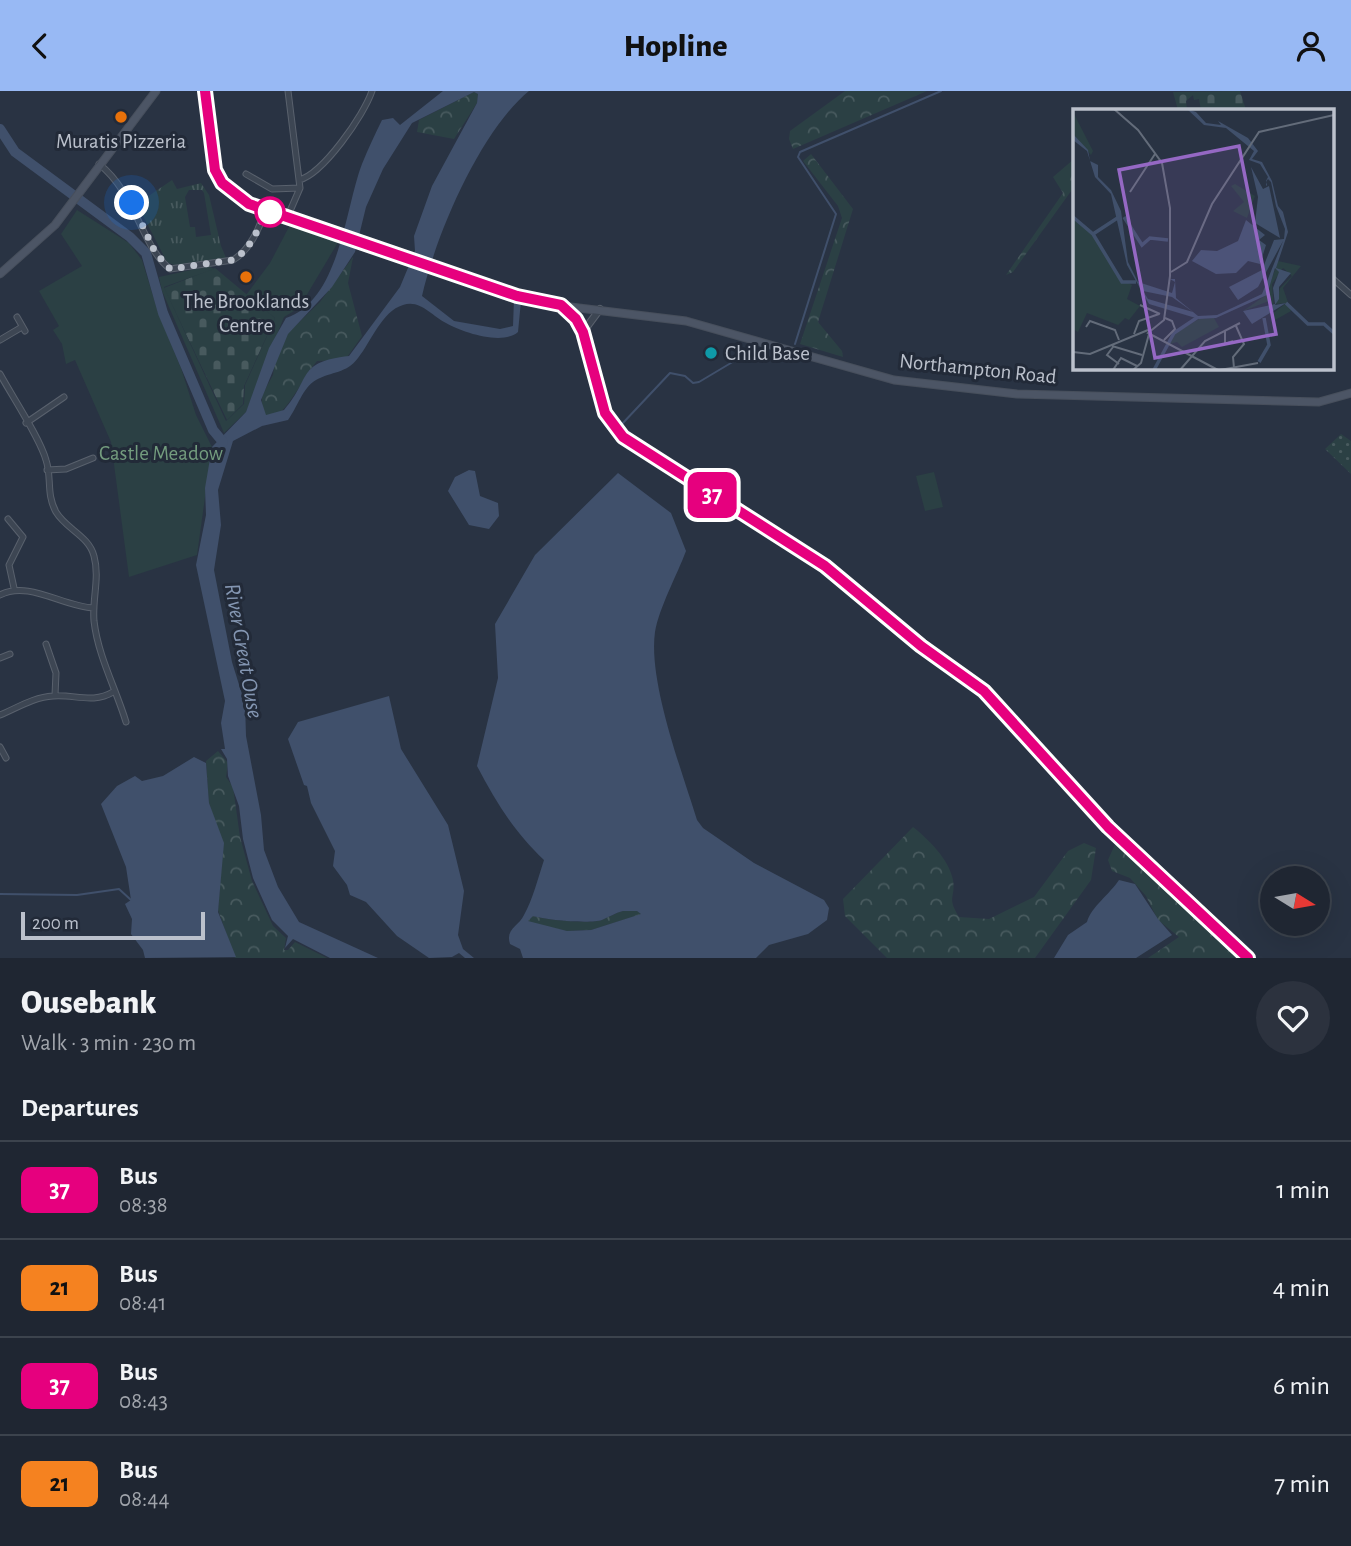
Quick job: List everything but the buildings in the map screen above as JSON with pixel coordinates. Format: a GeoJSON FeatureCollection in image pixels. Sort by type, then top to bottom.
{"type":"FeatureCollection","features":[{"type":"Feature","properties":{"kind":"main road"},"geometry":{"type":"LineString","coordinates":[[0,274],[55,225],[156,91]]}},
{"type":"Feature","properties":{"kind":"main road","name":"Northampton Road"},"geometry":{"type":"LineString","coordinates":[[205,91],[215,170],[232,193],[265,210],[340,237],[546,304],[686,321],[845,368],[939,387],[1017,394],[1319,402],[1351,393]]}},
{"type":"Feature","properties":{"kind":"street"},"geometry":{"type":"LineString","coordinates":[[288,91],[293,149],[300,188],[288,218]]}},
{"type":"Feature","properties":{"kind":"street"},"geometry":{"type":"LineString","coordinates":[[299,180],[310,177],[336,149],[372,91]]}},
{"type":"Feature","properties":{"kind":"street"},"geometry":{"type":"LineString","coordinates":[[99,165],[114,177],[132,203],[162,262],[170,269],[199,267],[233,260],[242,255],[261,223],[265,210]]}},
{"type":"Feature","properties":{"kind":"street"},"geometry":{"type":"LineString","coordinates":[[246,174],[272,189],[300,188]]}},
{"type":"Feature","properties":{"kind":"street"},"geometry":{"type":"LineString","coordinates":[[1334,280],[1351,295]]}},
{"type":"Feature","properties":{"kind":"street"},"geometry":{"type":"LineString","coordinates":[[561,305],[576,319],[583,332],[605,413],[623,437],[825,566],[921,646],[984,691],[1108,827],[1248,958]]}},
{"type":"Feature","properties":{"kind":"street"},"geometry":{"type":"LineString","coordinates":[[583,332],[600,309]]}},
{"type":"Feature","properties":{"kind":"street"},"geometry":{"type":"LineString","coordinates":[[0,340],[23,329],[17,317]]}},
{"type":"Feature","properties":{"kind":"street"},"geometry":{"type":"LineString","coordinates":[[0,374],[46,459],[49,495],[58,514],[87,542],[93,554],[97,574],[94,608],[98,642],[113,692],[126,722]]}},
{"type":"Feature","properties":{"kind":"street"},"geometry":{"type":"LineString","coordinates":[[26,423],[64,397]]}},
{"type":"Feature","properties":{"kind":"street"},"geometry":{"type":"LineString","coordinates":[[47,470],[66,469],[93,458]]}},
{"type":"Feature","properties":{"kind":"street"},"geometry":{"type":"LineString","coordinates":[[8,519],[23,537],[9,565],[14,588]]}},
{"type":"Feature","properties":{"kind":"street"},"geometry":{"type":"LineString","coordinates":[[0,594],[14,588],[72,605],[94,608]]}},
{"type":"Feature","properties":{"kind":"street"},"geometry":{"type":"LineString","coordinates":[[46,645],[56,673],[55,695]]}},
{"type":"Feature","properties":{"kind":"street"},"geometry":{"type":"LineString","coordinates":[[0,659],[10,654]]}},
{"type":"Feature","properties":{"kind":"street"},"geometry":{"type":"LineString","coordinates":[[0,715],[39,698],[55,695],[92,699],[113,692]]}},
{"type":"Feature","properties":{"kind":"street"},"geometry":{"type":"LineString","coordinates":[[0,747],[6,758]]}},
{"type":"Feature","properties":{"kind":"green space"},"geometry":{"type":"Polygon","coordinates":[[[845,91],[927,91],[793,149],[789,139],[790,131],[845,91]]]}},
{"type":"Feature","properties":{"kind":"green space"},"geometry":{"type":"Polygon","coordinates":[[[1240,91],[1246,109],[1201,109],[1199,99],[1194,100],[1193,95],[1186,101],[1187,109],[1178,109],[1173,92],[1240,91]]]}},
{"type":"Feature","properties":{"kind":"green space"},"geometry":{"type":"Polygon","coordinates":[[[474,92],[478,94],[477,103],[454,139],[417,132],[419,120],[474,92]]]}},
{"type":"Feature","properties":{"kind":"green space"},"geometry":{"type":"Polygon","coordinates":[[[811,154],[853,209],[818,322],[842,351],[843,357],[800,344],[842,218],[838,206],[803,161],[811,154]]]}},
{"type":"Feature","properties":{"kind":"green space"},"geometry":{"type":"Polygon","coordinates":[[[1073,160],[1073,188],[1013,272],[1006,275],[1063,193],[1053,177],[1073,160]]]}},
{"type":"Feature","properties":{"kind":"green space"},"geometry":{"type":"Polygon","coordinates":[[[172,180],[177,189],[201,183],[209,195],[227,260],[174,265],[167,262],[137,204],[172,180]],[[189,190],[185,197],[190,227],[195,227],[196,237],[211,235],[202,190],[189,190]]]}},
{"type":"Feature","properties":{"kind":"green space","name":"Castle Meadow"},"geometry":{"type":"Polygon","coordinates":[[[77,210],[129,243],[142,260],[196,415],[212,447],[197,555],[129,577],[111,442],[75,360],[66,364],[62,344],[53,330],[59,326],[39,291],[82,266],[61,234],[77,210]]]}},
{"type":"Feature","properties":{"kind":"green space"},"geometry":{"type":"Polygon","coordinates":[[[291,223],[340,239],[299,308],[284,317],[246,412],[224,433],[162,291],[159,277],[209,266],[214,269],[164,287],[226,421],[244,404],[245,385],[275,318],[246,295],[270,263],[291,223]]]}},
{"type":"Feature","properties":{"kind":"green space"},"geometry":{"type":"Polygon","coordinates":[[[353,257],[348,283],[362,336],[345,360],[317,361],[278,415],[262,415],[262,395],[273,375],[276,352],[288,333],[320,302],[353,257]]]}},
{"type":"Feature","properties":{"kind":"green space"},"geometry":{"type":"Polygon","coordinates":[[[215,268],[275,318],[244,386],[243,404],[227,420],[164,288],[215,268]]]}},
{"type":"Feature","properties":{"kind":"green space"},"geometry":{"type":"Polygon","coordinates":[[[1341,434],[1351,441],[1351,474],[1325,449],[1341,434]]]}},
{"type":"Feature","properties":{"kind":"green space"},"geometry":{"type":"Polygon","coordinates":[[[934,472],[943,507],[925,511],[916,476],[934,472]]]}},
{"type":"Feature","properties":{"kind":"green space"},"geometry":{"type":"Polygon","coordinates":[[[218,751],[228,763],[226,777],[233,787],[240,837],[252,881],[273,926],[286,938],[284,950],[288,950],[295,942],[327,958],[235,958],[218,910],[223,846],[209,803],[206,761],[218,751]]]}},
{"type":"Feature","properties":{"kind":"green space"},"geometry":{"type":"Polygon","coordinates":[[[913,827],[943,857],[951,872],[954,886],[952,901],[959,917],[989,919],[1034,897],[1068,851],[1084,843],[1096,848],[1091,880],[1035,958],[887,958],[845,916],[843,899],[913,827]]]}},
{"type":"Feature","properties":{"kind":"green space"},"geometry":{"type":"Polygon","coordinates":[[[1116,842],[1242,958],[1148,958],[1179,937],[1158,920],[1146,896],[1130,878],[1112,871],[1108,860],[1116,842]]]}},
{"type":"Feature","properties":{"kind":"green space"},"geometry":{"type":"Polygon","coordinates":[[[623,911],[637,911],[642,914],[591,930],[567,931],[531,924],[528,920],[533,916],[568,921],[596,921],[623,911]]]}},
{"type":"Feature","properties":{"kind":"water"},"geometry":{"type":"Polygon","coordinates":[[[443,91],[529,91],[511,108],[494,131],[463,185],[438,243],[422,296],[454,321],[500,329],[513,326],[514,299],[521,301],[518,332],[511,336],[492,338],[453,327],[415,304],[396,308],[383,320],[353,363],[344,370],[311,383],[288,420],[262,426],[233,441],[218,490],[221,525],[214,570],[232,662],[245,704],[246,736],[261,815],[264,850],[278,887],[299,922],[378,958],[330,958],[293,939],[285,948],[288,936],[272,920],[253,878],[243,839],[239,806],[228,776],[227,759],[221,749],[225,749],[221,723],[225,701],[196,565],[206,515],[205,488],[212,447],[246,412],[269,348],[286,318],[304,308],[318,293],[329,273],[338,251],[362,164],[382,120],[393,118],[400,125],[443,91]],[[474,92],[412,123],[383,169],[366,207],[355,252],[332,287],[288,334],[261,400],[266,415],[284,410],[307,373],[320,362],[349,356],[400,287],[415,251],[414,236],[432,186],[477,103],[478,94],[474,92]]]}},
{"type":"Feature","properties":{"kind":"water"},"geometry":{"type":"Polygon","coordinates":[[[469,470],[475,471],[480,496],[498,503],[499,516],[489,529],[469,525],[448,491],[455,477],[469,470]]]}},
{"type":"Feature","properties":{"kind":"water"},"geometry":{"type":"Polygon","coordinates":[[[618,473],[671,513],[686,551],[657,623],[654,652],[656,676],[668,726],[697,820],[703,828],[754,863],[824,900],[829,908],[827,920],[808,934],[769,945],[756,958],[523,958],[520,949],[510,944],[509,935],[527,909],[544,860],[506,816],[477,766],[498,678],[495,624],[535,555],[618,473]],[[623,911],[596,921],[568,921],[533,916],[528,921],[567,931],[591,930],[641,914],[637,911],[623,911]]]}},
{"type":"Feature","properties":{"kind":"water"},"geometry":{"type":"Polygon","coordinates":[[[389,696],[401,749],[448,825],[464,891],[458,935],[463,949],[474,958],[465,958],[459,953],[452,957],[429,958],[397,936],[366,902],[350,895],[347,885],[333,866],[335,851],[311,803],[288,739],[298,722],[389,696]]]}},
{"type":"Feature","properties":{"kind":"water"},"geometry":{"type":"Polygon","coordinates":[[[194,757],[206,763],[209,803],[224,843],[218,912],[236,957],[145,958],[143,950],[131,934],[132,919],[125,904],[131,900],[126,867],[101,804],[117,786],[135,776],[142,781],[163,776],[194,757]]]}},
{"type":"Feature","properties":{"kind":"water"},"geometry":{"type":"Polygon","coordinates":[[[1119,880],[1135,884],[1172,935],[1136,958],[1054,958],[1068,935],[1087,922],[1092,911],[1119,880]]]}},
{"type":"Feature","properties":{"kind":"waterway"},"geometry":{"type":"LineString","coordinates":[[795,344],[836,214],[798,157],[800,152],[941,91]]}},
{"type":"Feature","properties":{"kind":"waterway"},"geometry":{"type":"LineString","coordinates":[[0,129],[15,152],[130,237],[146,253],[163,313],[213,430],[223,442]]}},
{"type":"Feature","properties":{"kind":"waterway"},"geometry":{"type":"LineString","coordinates":[[622,424],[670,373],[685,376],[693,383],[699,382],[751,351]]}},
{"type":"Feature","properties":{"kind":"waterway"},"geometry":{"type":"LineString","coordinates":[[0,894],[77,895],[119,889],[131,900]]}},
{"type":"Feature","properties":{"kind":"bus line","name":"37"},"geometry":{"type":"LineString","coordinates":[[205,91],[215,170],[232,193],[249,204],[517,296],[561,305],[576,319],[583,332],[605,413],[623,437],[653,459],[825,566],[866,597],[921,646],[970,679],[1040,750],[1108,827],[1248,958]]}},
{"type":"Feature","properties":{"kind":"place","name":"Muratis Pizzeria"},"geometry":{"type":"Point","coordinates":[121,117]}},
{"type":"Feature","properties":{"kind":"place","name":"The Brooklands Centre"},"geometry":{"type":"Point","coordinates":[246,277]}},
{"type":"Feature","properties":{"kind":"place","name":"Child Base"},"geometry":{"type":"Point","coordinates":[711,353]}},
{"type":"Feature","properties":{"kind":"route"},"geometry":{"type":"LineString","coordinates":[[132,203],[155,252],[170,269],[199,267],[233,260],[242,255],[261,223],[265,210],[270,212]]}},
{"type":"Feature","properties":{"kind":"water label","name":"River Great Ouse"},"geometry":{"type":"Point","coordinates":[243,651]}}]}
